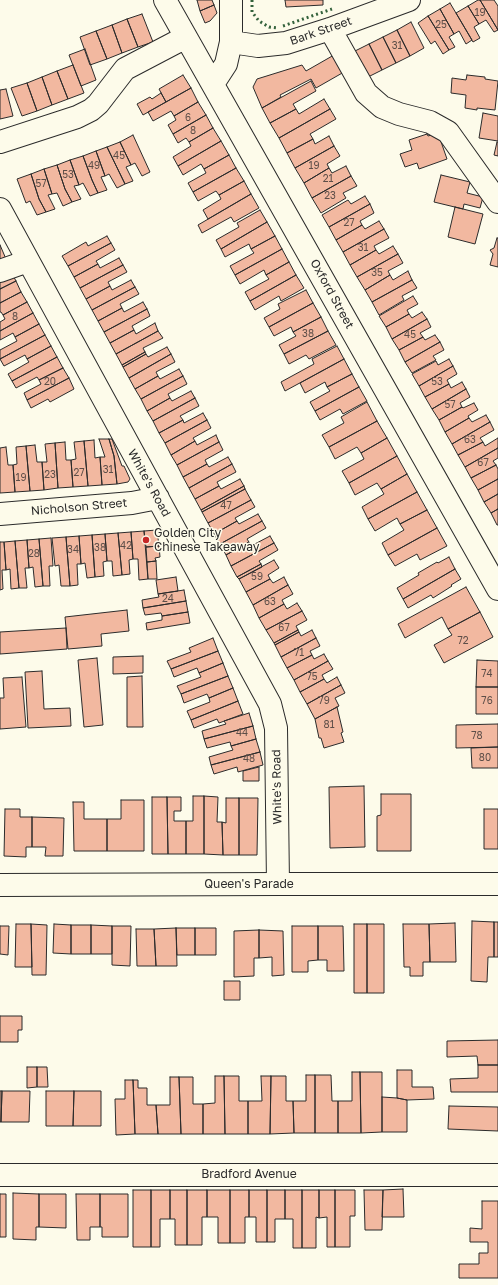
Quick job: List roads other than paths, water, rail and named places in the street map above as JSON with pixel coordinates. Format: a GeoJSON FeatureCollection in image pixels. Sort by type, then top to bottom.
{"type":"FeatureCollection","features":[{"type":"Feature","properties":{"kind":"street","name":"Oxford Street"},"geometry":{"type":"LineString","coordinates":[[165,0],[498,589]]}},
{"type":"Feature","properties":{"kind":"street"},"geometry":{"type":"LineString","coordinates":[[213,84],[226,64],[231,42],[231,0]]}},
{"type":"Feature","properties":{"kind":"street","name":"Bark Street"},"geometry":{"type":"LineString","coordinates":[[231,42],[258,46],[286,43],[330,29],[409,0]]}},
{"type":"Feature","properties":{"kind":"street"},"geometry":{"type":"LineString","coordinates":[[330,29],[366,93],[382,107],[399,114],[430,122],[448,132],[498,202]]}},
{"type":"Feature","properties":{"kind":"street"},"geometry":{"type":"LineString","coordinates":[[0,142],[77,117],[91,110],[98,104],[126,69],[186,37]]}},
{"type":"Feature","properties":{"kind":"street","name":"White's Road"},"geometry":{"type":"LineString","coordinates":[[0,209],[270,704],[276,728],[278,884]]}},
{"type":"Feature","properties":{"kind":"street"},"geometry":{"type":"LineString","coordinates":[[0,271],[28,261]]}},
{"type":"Feature","properties":{"kind":"street","name":"Nicholson Street"},"geometry":{"type":"LineString","coordinates":[[0,514],[132,503],[158,498]]}},
{"type":"Feature","properties":{"kind":"street","name":"Queen's Parade"},"geometry":{"type":"LineString","coordinates":[[0,885],[498,884]]}},
{"type":"Feature","properties":{"kind":"street","name":"Bradford Avenue"},"geometry":{"type":"LineString","coordinates":[[0,1175],[498,1175]]}},
{"type":"Feature","properties":{"kind":"place","name":"Golden City Chinese Takeaway"},"geometry":{"type":"Point","coordinates":[146,540]}}]}
